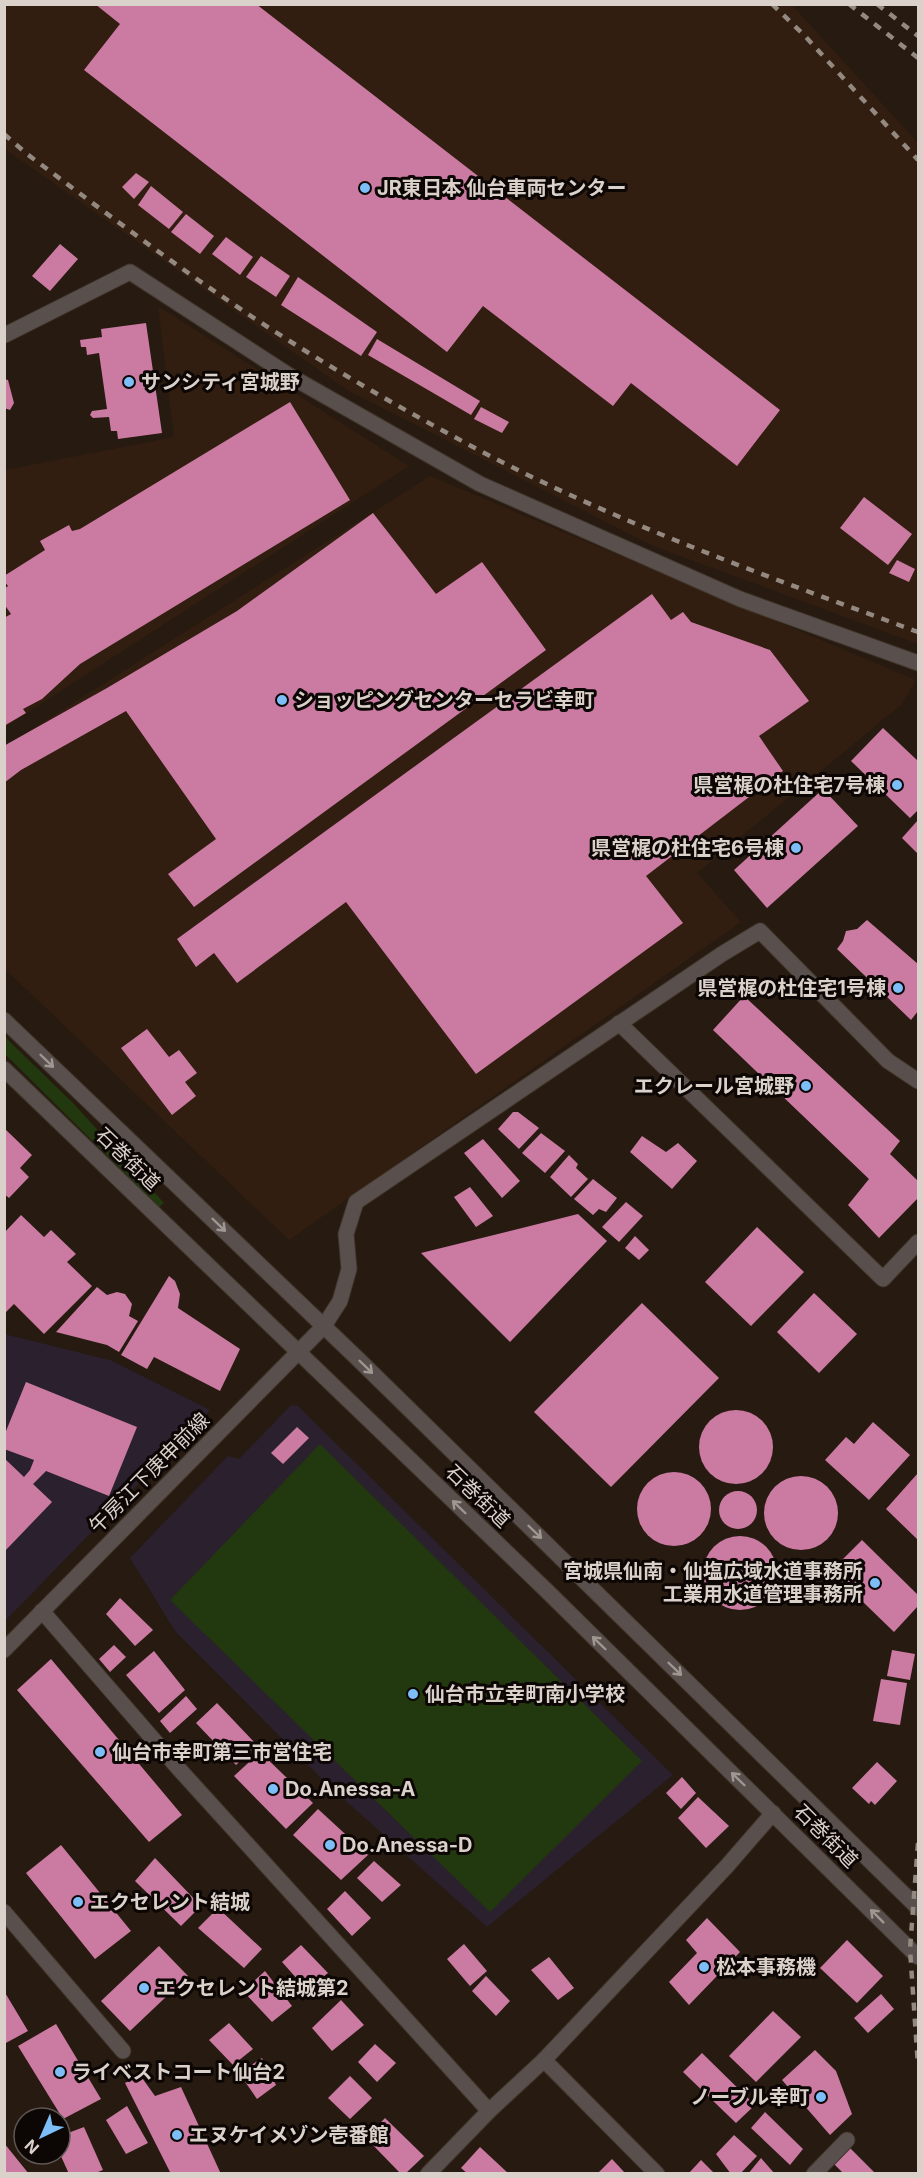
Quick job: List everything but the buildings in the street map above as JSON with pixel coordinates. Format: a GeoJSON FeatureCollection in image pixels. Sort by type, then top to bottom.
{"type":"FeatureCollection","features":[{"type":"Feature","properties":{"kind":"street"},"geometry":{"type":"LineString","coordinates":[[4,334],[130,272],[290,376],[480,484],[741,600],[918,663]]}},
{"type":"Feature","properties":{"kind":"street","name":"午房江下庚申前線"},"geometry":{"type":"LineString","coordinates":[[4,1650],[324,1326],[340,1300],[349,1269],[346,1234],[356,1202],[619,1023],[760,931],[888,1061],[918,1081]]}},
{"type":"Feature","properties":{"kind":"street","name":"石巻街道"},"geometry":{"type":"LineString","coordinates":[[4,1020],[324,1326],[918,1908]]}},
{"type":"Feature","properties":{"kind":"street"},"geometry":{"type":"LineString","coordinates":[[619,1023],[883,1279],[918,1242]]}},
{"type":"Feature","properties":{"kind":"street","name":"石巻街道"},"geometry":{"type":"LineString","coordinates":[[4,1069],[548,1592],[918,1957]]}},
{"type":"Feature","properties":{"kind":"street"},"geometry":{"type":"LineString","coordinates":[[42,1611],[187,1778],[489,2111]]}},
{"type":"Feature","properties":{"kind":"street"},"geometry":{"type":"LineString","coordinates":[[428,2174],[489,2111],[544,2060],[727,1866],[773,1813]]}},
{"type":"Feature","properties":{"kind":"street"},"geometry":{"type":"LineString","coordinates":[[4,1912],[123,2050]]}},
{"type":"Feature","properties":{"kind":"street"},"geometry":{"type":"LineString","coordinates":[[544,2060],[657,2174]]}},
{"type":"Feature","properties":{"kind":"street"},"geometry":{"type":"LineString","coordinates":[[814,2174],[848,2140]]}},
{"type":"Feature","properties":{"kind":"shaded area"},"geometry":{"type":"Polygon","coordinates":[[[4,5],[792,5],[918,143],[918,644],[653,546],[347,390],[5,149],[4,5]]]}},
{"type":"Feature","properties":{"kind":"shaded area"},"geometry":{"type":"Polygon","coordinates":[[[158,306],[409,466],[5,727],[5,470],[174,437],[158,306]]]}},
{"type":"Feature","properties":{"kind":"shaded area"},"geometry":{"type":"Polygon","coordinates":[[[430,476],[916,680],[902,704],[697,873],[741,922],[289,1240],[5,969],[4,747],[430,476]]]}},
{"type":"Feature","properties":{"kind":"shaded area"},"geometry":{"type":"Polygon","coordinates":[[[4,1334],[110,1360],[210,1410],[5,1621],[4,1334]]]}},
{"type":"Feature","properties":{"kind":"shaded area","name":"仙台市立幸町南小学校"},"geometry":{"type":"Polygon","coordinates":[[[291,1405],[298,1406],[673,1775],[487,1927],[328,1785],[175,1631],[130,1558],[228,1456],[239,1459],[291,1405]]]}},
{"type":"Feature","properties":{"kind":"green space"},"geometry":{"type":"Polygon","coordinates":[[[5,1037],[73,1103],[164,1203],[159,1207],[5,1054],[5,1037]]]}},
{"type":"Feature","properties":{"kind":"green space","name":"仙台市立幸町南小学校"},"geometry":{"type":"Polygon","coordinates":[[[320,1444],[642,1761],[490,1912],[170,1600],[320,1444]]]}},
{"type":"Feature","properties":{"kind":"railway"},"geometry":{"type":"LineString","coordinates":[[772,4],[804,35],[918,160]]}},
{"type":"Feature","properties":{"kind":"railway"},"geometry":{"type":"LineString","coordinates":[[849,4],[918,58]]}},
{"type":"Feature","properties":{"kind":"railway"},"geometry":{"type":"LineString","coordinates":[[877,4],[918,36]]}},
{"type":"Feature","properties":{"kind":"railway"},"geometry":{"type":"LineString","coordinates":[[4,134],[98,207],[246,313],[368,389],[431,424],[517,470],[629,521],[918,632]]}},
{"type":"Feature","properties":{"kind":"railway"},"geometry":{"type":"LineString","coordinates":[[918,1843],[910,1949],[918,2066]]}},
{"type":"Feature","properties":{"kind":"place","name":"JR東日本 仙台車両センター"},"geometry":{"type":"Point","coordinates":[365,188]}},
{"type":"Feature","properties":{"kind":"place","name":"サンシティ宮城野"},"geometry":{"type":"Point","coordinates":[129,382]}},
{"type":"Feature","properties":{"kind":"place","name":"ショッピングセンターセラビ幸町"},"geometry":{"type":"Point","coordinates":[282,700]}},
{"type":"Feature","properties":{"kind":"place","name":"県営梶の杜住宅7号棟"},"geometry":{"type":"Point","coordinates":[897,785]}},
{"type":"Feature","properties":{"kind":"place","name":"県営梶の杜住宅6号棟"},"geometry":{"type":"Point","coordinates":[796,848]}},
{"type":"Feature","properties":{"kind":"place","name":"県営梶の杜住宅1号棟"},"geometry":{"type":"Point","coordinates":[898,988]}},
{"type":"Feature","properties":{"kind":"place","name":"エクレール宮城野"},"geometry":{"type":"Point","coordinates":[806,1086]}},
{"type":"Feature","properties":{"kind":"place","name":"宮城県仙南・仙塩広域水道事務所 工業用水道管理事務所"},"geometry":{"type":"Point","coordinates":[875,1583]}},
{"type":"Feature","properties":{"kind":"place","name":"仙台市立幸町南小学校"},"geometry":{"type":"Point","coordinates":[413,1694]}},
{"type":"Feature","properties":{"kind":"place","name":"仙台市幸町第三市営住宅"},"geometry":{"type":"Point","coordinates":[100,1752]}},
{"type":"Feature","properties":{"kind":"place","name":"Do.Anessa-A"},"geometry":{"type":"Point","coordinates":[273,1789]}},
{"type":"Feature","properties":{"kind":"place","name":"Do.Anessa-D"},"geometry":{"type":"Point","coordinates":[330,1845]}},
{"type":"Feature","properties":{"kind":"place","name":"エクセレント結城"},"geometry":{"type":"Point","coordinates":[78,1902]}},
{"type":"Feature","properties":{"kind":"place","name":"松本事務機"},"geometry":{"type":"Point","coordinates":[704,1967]}},
{"type":"Feature","properties":{"kind":"place","name":"エクセレント結城第2"},"geometry":{"type":"Point","coordinates":[144,1988]}},
{"type":"Feature","properties":{"kind":"place","name":"ライベストコート仙台2"},"geometry":{"type":"Point","coordinates":[60,2072]}},
{"type":"Feature","properties":{"kind":"place","name":"ノーブル幸町"},"geometry":{"type":"Point","coordinates":[821,2097]}},
{"type":"Feature","properties":{"kind":"place","name":"エヌケイメゾン壱番館"},"geometry":{"type":"Point","coordinates":[177,2135]}}]}
